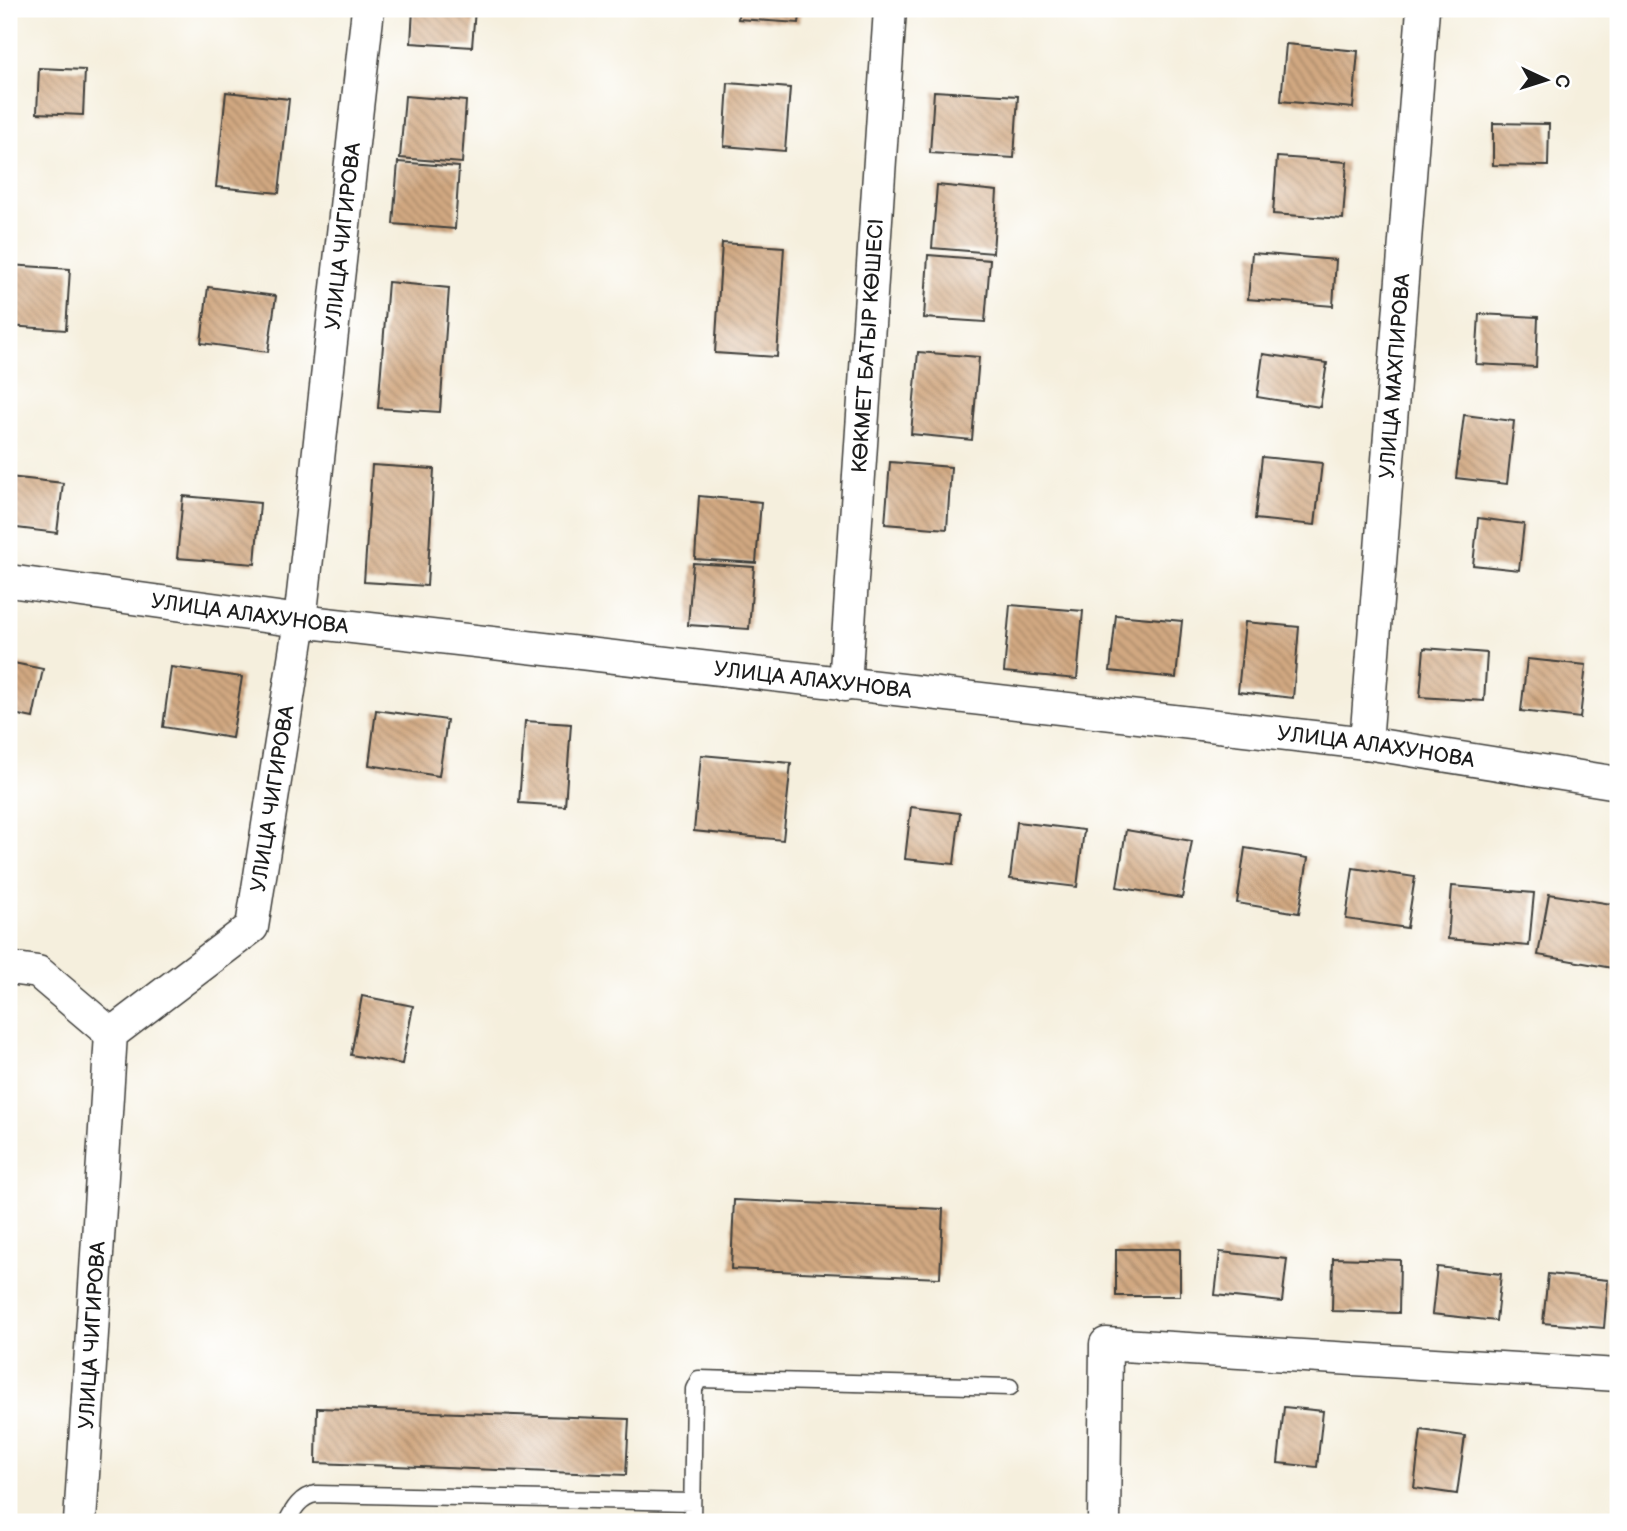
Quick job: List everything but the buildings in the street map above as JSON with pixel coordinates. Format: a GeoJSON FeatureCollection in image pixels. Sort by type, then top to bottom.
{"type":"FeatureCollection","features":[{"type":"Feature","properties":{"kind":"street","name":"УЛИЦА ЧИГИРОВА"},"geometry":{"type":"LineString","coordinates":[[80,1522],[111,1034],[252,927],[300,621],[368,9]]}},
{"type":"Feature","properties":{"kind":"street","name":"КӨКМЕТ БАТЫР КӨШЕСІ"},"geometry":{"type":"LineString","coordinates":[[845,685],[890,9]]}},
{"type":"Feature","properties":{"kind":"street","name":"УЛИЦА МАХПИРОВА"},"geometry":{"type":"LineString","coordinates":[[1366,744],[1423,9]]}},
{"type":"Feature","properties":{"kind":"street","name":"УЛИЦА АЛАХУНОВА"},"geometry":{"type":"LineString","coordinates":[[9,581],[300,621],[1366,744],[1618,783]]}},
{"type":"Feature","properties":{"kind":"street"},"geometry":{"type":"LineString","coordinates":[[9,968],[38,972],[111,1034]]}},
{"type":"Feature","properties":{"kind":"street"},"geometry":{"type":"LineString","coordinates":[[1104,1522],[1106,1344],[1618,1376]]}},
{"type":"Feature","properties":{"kind":"lane"},"geometry":{"type":"LineString","coordinates":[[692,1522],[694,1389],[699,1379],[1010,1387]]}},
{"type":"Feature","properties":{"kind":"lane"},"geometry":{"type":"LineString","coordinates":[[287,1522],[296,1505],[310,1494],[692,1502]]}}]}
